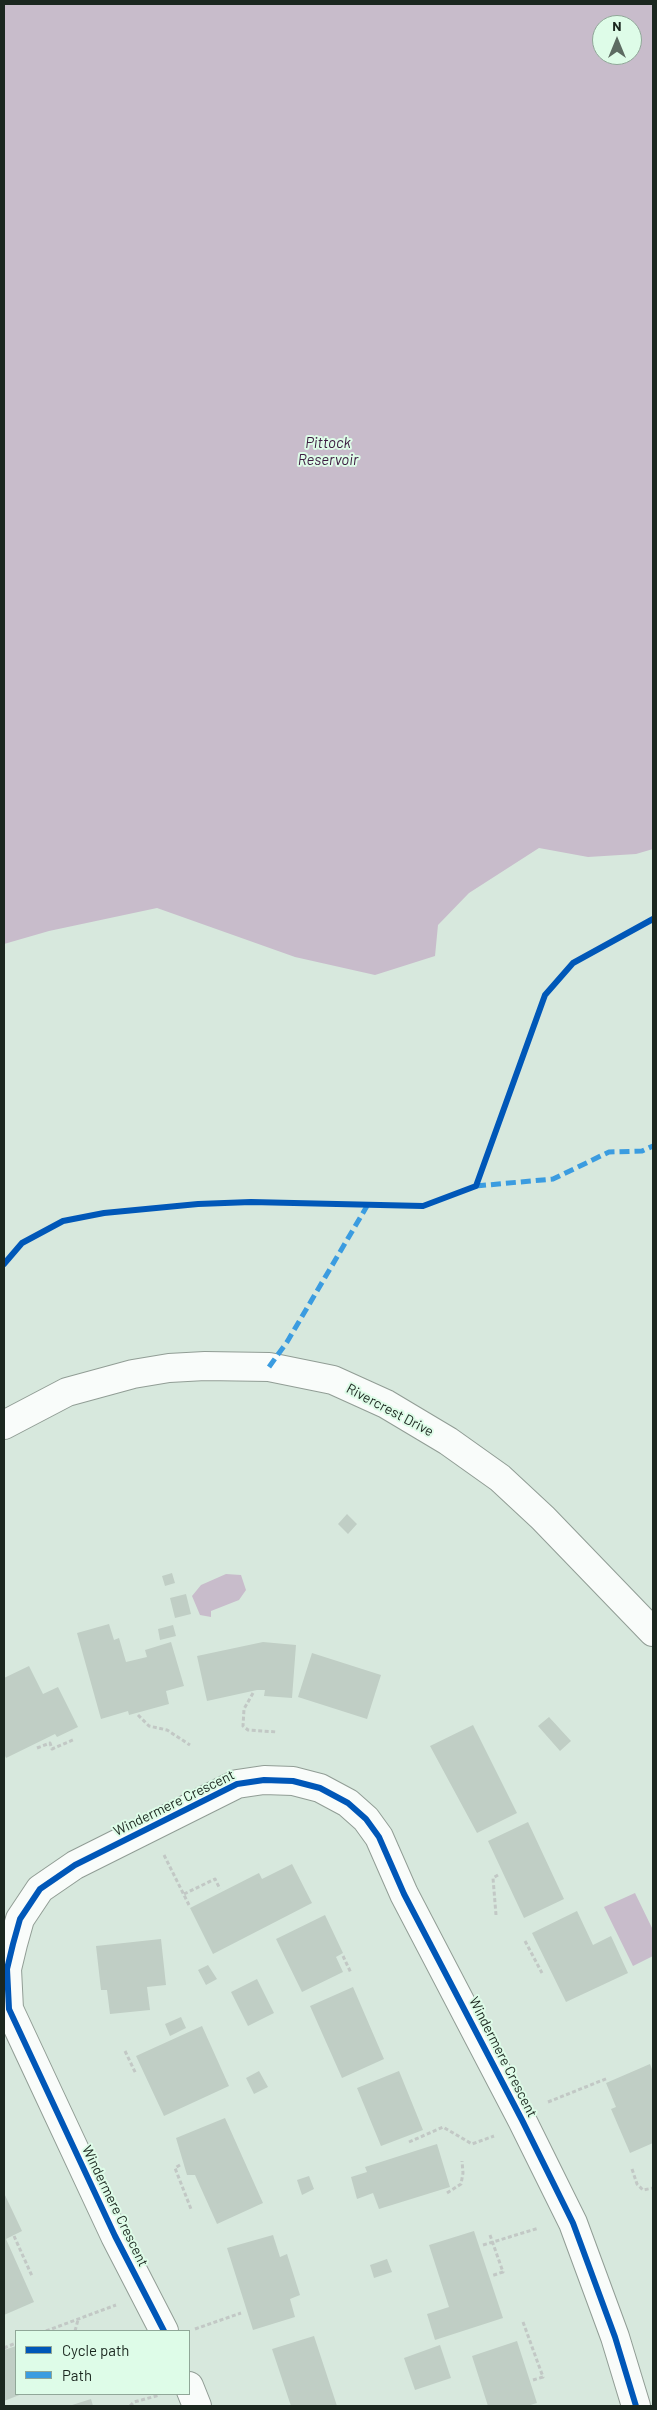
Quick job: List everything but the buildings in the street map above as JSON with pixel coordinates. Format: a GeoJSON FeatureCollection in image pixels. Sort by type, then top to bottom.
{"type":"FeatureCollection","features":[{"type":"Feature","properties":{"kind":"street","name":"Rivercrest Drive"},"geometry":{"type":"LineString","coordinates":[[4,1425],[67,1392],[133,1374],[169,1368],[205,1366],[270,1367],[333,1380],[386,1404],[433,1432],[500,1478],[543,1518],[653,1632]]}},
{"type":"Feature","properties":{"kind":"street","name":"Windermere Crescent"},"geometry":{"type":"LineString","coordinates":[[164,2330],[57,2114],[9,2009],[7,1969],[20,1919],[40,1889],[75,1865],[237,1784],[264,1780],[293,1781],[320,1788],[348,1803],[366,1819],[379,1837],[404,1894],[522,2120],[573,2223],[615,2337],[636,2406]]}},
{"type":"Feature","properties":{"kind":"street"},"geometry":{"type":"LineString","coordinates":[[190,2388],[197,2406]]}},
{"type":"Feature","properties":{"kind":"path"},"geometry":{"type":"LineString","coordinates":[[253,1693],[244,1709],[243,1726],[248,1730],[277,1732]]}},
{"type":"Feature","properties":{"kind":"path"},"geometry":{"type":"LineString","coordinates":[[138,1715],[149,1726],[167,1730],[190,1745]]}},
{"type":"Feature","properties":{"kind":"path"},"geometry":{"type":"LineString","coordinates":[[38,1748],[50,1743],[52,1749],[75,1739]]}},
{"type":"Feature","properties":{"kind":"path"},"geometry":{"type":"LineString","coordinates":[[161,1848],[189,1904]]}},
{"type":"Feature","properties":{"kind":"path"},"geometry":{"type":"LineString","coordinates":[[496,1915],[493,1878],[498,1875]]}},
{"type":"Feature","properties":{"kind":"path"},"geometry":{"type":"LineString","coordinates":[[184,1894],[215,1879],[220,1889]]}},
{"type":"Feature","properties":{"kind":"path"},"geometry":{"type":"LineString","coordinates":[[525,1941],[542,1972]]}},
{"type":"Feature","properties":{"kind":"path"},"geometry":{"type":"LineString","coordinates":[[343,1956],[351,1972]]}},
{"type":"Feature","properties":{"kind":"path"},"geometry":{"type":"LineString","coordinates":[[125,2051],[136,2074]]}},
{"type":"Feature","properties":{"kind":"path"},"geometry":{"type":"LineString","coordinates":[[545,2103],[608,2078]]}},
{"type":"Feature","properties":{"kind":"path"},"geometry":{"type":"LineString","coordinates":[[409,2142],[443,2127],[472,2144],[502,2132]]}},
{"type":"Feature","properties":{"kind":"path"},"geometry":{"type":"LineString","coordinates":[[447,2194],[460,2184],[463,2174],[462,2162]]}},
{"type":"Feature","properties":{"kind":"path"},"geometry":{"type":"LineString","coordinates":[[180,2165],[174,2168],[191,2210]]}},
{"type":"Feature","properties":{"kind":"path"},"geometry":{"type":"LineString","coordinates":[[632,2170],[637,2184],[643,2190],[653,2188]]}},
{"type":"Feature","properties":{"kind":"path"},"geometry":{"type":"LineString","coordinates":[[483,2245],[548,2225]]}},
{"type":"Feature","properties":{"kind":"path"},"geometry":{"type":"LineString","coordinates":[[490,2235],[503,2272],[492,2276]]}},
{"type":"Feature","properties":{"kind":"path"},"geometry":{"type":"LineString","coordinates":[[14,2236],[32,2276]]}},
{"type":"Feature","properties":{"kind":"path"},"geometry":{"type":"LineString","coordinates":[[49,2330],[121,2302]]}},
{"type":"Feature","properties":{"kind":"path"},"geometry":{"type":"LineString","coordinates":[[190,2331],[242,2313]]}},
{"type":"Feature","properties":{"kind":"path"},"geometry":{"type":"LineString","coordinates":[[75,2330],[78,2319]]}},
{"type":"Feature","properties":{"kind":"path"},"geometry":{"type":"LineString","coordinates":[[523,2322],[543,2377],[533,2380]]}},
{"type":"Feature","properties":{"kind":"path"},"geometry":{"type":"LineString","coordinates":[[130,2406],[134,2402],[159,2395]]}},
{"type":"Feature","properties":{"kind":"water","name":"Pittock Reservoir"},"geometry":{"type":"Polygon","coordinates":[[[4,4],[653,4],[653,849],[636,854],[588,857],[539,848],[469,893],[438,925],[435,956],[375,975],[295,957],[157,908],[49,931],[4,944],[4,4]]]}},
{"type":"Feature","properties":{"kind":"water"},"geometry":{"type":"Polygon","coordinates":[[[226,1574],[241,1575],[246,1590],[239,1600],[211,1611],[211,1617],[200,1615],[192,1596],[201,1585],[226,1574]]]}},
{"type":"Feature","properties":{"kind":"water"},"geometry":{"type":"Polygon","coordinates":[[[635,1893],[653,1930],[653,1956],[633,1966],[604,1907],[635,1893]]]}},
{"type":"Feature","properties":{"kind":"marked path"},"geometry":{"type":"LineString","coordinates":[[476,1186],[553,1179],[609,1152],[642,1151],[653,1146]]}},
{"type":"Feature","properties":{"kind":"marked path"},"geometry":{"type":"LineString","coordinates":[[269,1367],[287,1342],[367,1206]]}},
{"type":"Feature","properties":{"kind":"cycle path"},"geometry":{"type":"LineString","coordinates":[[4,1264],[22,1243],[63,1221],[104,1213],[198,1204],[251,1202],[423,1206],[476,1186],[545,995],[573,963],[653,919]]}},
{"type":"Feature","properties":{"kind":"cycle path"},"geometry":{"type":"LineString","coordinates":[[163,2330],[115,2236],[9,2009],[7,1969],[20,1919],[40,1889],[75,1865],[237,1784],[264,1780],[293,1781],[320,1788],[348,1803],[366,1819],[379,1837],[404,1894],[522,2120],[573,2223],[615,2337],[636,2406]]}}]}
